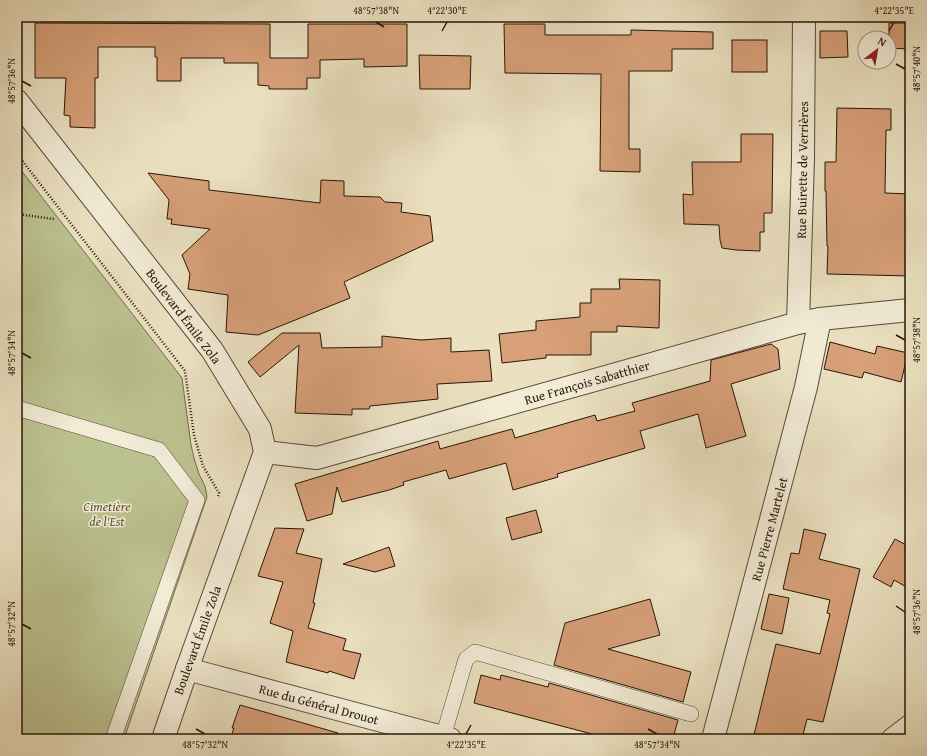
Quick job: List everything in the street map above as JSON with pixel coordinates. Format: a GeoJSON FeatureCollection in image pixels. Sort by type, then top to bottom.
{"type":"FeatureCollection","features":[{"type":"Feature","properties":{"kind":"street","name":"Rue Buirette de Verrières"},"geometry":{"type":"LineString","coordinates":[[798,323],[803,159],[804,17]]}},
{"type":"Feature","properties":{"kind":"street","name":"Boulevard Émile Zola"},"geometry":{"type":"LineString","coordinates":[[17,101],[212,350],[260,429],[265,452],[163,739]]}},
{"type":"Feature","properties":{"kind":"street","name":"Rue François Sabatthier"},"geometry":{"type":"LineString","coordinates":[[265,452],[317,458],[798,323],[820,319],[910,310]]}},
{"type":"Feature","properties":{"kind":"street","name":"Rue Pierre Martelet"},"geometry":{"type":"LineString","coordinates":[[713,739],[806,387],[820,319]]}},
{"type":"Feature","properties":{"kind":"street","name":"Rue du Général Drouot"},"geometry":{"type":"LineString","coordinates":[[187,669],[446,738]]}},
{"type":"Feature","properties":{"kind":"street"},"geometry":{"type":"LineString","coordinates":[[893,739],[910,726]]}},
{"type":"Feature","properties":{"kind":"lane"},"geometry":{"type":"LineString","coordinates":[[17,408],[159,450],[197,500],[114,739]]}},
{"type":"Feature","properties":{"kind":"lane"},"geometry":{"type":"LineString","coordinates":[[446,738],[466,659],[475,652],[691,714]]}},
{"type":"Feature","properties":{"kind":"path"},"geometry":{"type":"LineString","coordinates":[[17,214],[54,219]]}},
{"type":"Feature","properties":{"kind":"green space","name":"Cimetière de l'Est"},"geometry":{"type":"Polygon","coordinates":[[[17,165],[182,378],[191,445],[199,474],[205,486],[207,497],[124,739],[17,739],[17,165]]]}},
{"type":"Feature","properties":{"kind":"building"},"geometry":{"type":"Polygon","coordinates":[[[35,23],[270,24],[270,58],[308,58],[308,24],[407,24],[407,66],[364,67],[364,59],[320,60],[320,78],[307,78],[307,89],[269,89],[269,86],[258,85],[258,63],[224,63],[224,58],[181,58],[181,81],[157,81],[157,57],[155,57],[155,47],[98,47],[98,78],[95,78],[95,128],[70,127],[70,116],[64,115],[66,78],[35,78],[35,23]]]}},
{"type":"Feature","properties":{"kind":"building"},"geometry":{"type":"Polygon","coordinates":[[[889,23],[910,23],[910,49],[897,48],[897,30],[889,30],[889,23]]]}},
{"type":"Feature","properties":{"kind":"building"},"geometry":{"type":"Polygon","coordinates":[[[504,24],[545,24],[545,35],[631,35],[631,30],[713,32],[713,49],[672,49],[672,71],[629,71],[629,149],[640,149],[640,172],[600,171],[601,74],[505,73],[504,24]]]}},
{"type":"Feature","properties":{"kind":"building"},"geometry":{"type":"Polygon","coordinates":[[[820,31],[847,31],[848,57],[820,58],[820,31]]]}},
{"type":"Feature","properties":{"kind":"building"},"geometry":{"type":"Polygon","coordinates":[[[732,40],[767,40],[767,72],[732,72],[732,40]]]}},
{"type":"Feature","properties":{"kind":"building"},"geometry":{"type":"Polygon","coordinates":[[[419,55],[471,56],[470,89],[420,89],[419,55]]]}},
{"type":"Feature","properties":{"kind":"building"},"geometry":{"type":"Polygon","coordinates":[[[837,108],[891,109],[891,130],[886,130],[885,193],[910,194],[910,276],[827,274],[828,246],[825,162],[836,162],[837,108]]]}},
{"type":"Feature","properties":{"kind":"building"},"geometry":{"type":"Polygon","coordinates":[[[741,134],[773,134],[772,213],[764,213],[764,232],[760,232],[760,251],[722,248],[719,225],[684,224],[683,194],[693,195],[692,162],[741,162],[741,134]]]}},
{"type":"Feature","properties":{"kind":"building"},"geometry":{"type":"Polygon","coordinates":[[[148,173],[209,181],[209,190],[320,203],[321,180],[344,181],[344,196],[380,197],[385,202],[402,203],[401,212],[430,216],[433,241],[344,282],[350,298],[258,335],[226,332],[228,295],[188,289],[190,274],[182,255],[210,229],[171,224],[172,219],[167,219],[169,200],[148,173]]]}},
{"type":"Feature","properties":{"kind":"building"},"geometry":{"type":"Polygon","coordinates":[[[619,279],[660,280],[659,328],[617,326],[617,332],[591,332],[591,355],[546,355],[546,358],[502,363],[499,334],[536,330],[536,321],[580,317],[580,303],[591,303],[591,289],[620,289],[619,279]]]}},
{"type":"Feature","properties":{"kind":"building"},"geometry":{"type":"Polygon","coordinates":[[[282,333],[320,333],[322,348],[382,347],[382,336],[421,340],[451,338],[451,352],[489,350],[492,381],[437,384],[438,399],[370,406],[369,409],[352,409],[352,415],[295,413],[299,345],[260,377],[248,362],[282,333]]]}},
{"type":"Feature","properties":{"kind":"building"},"geometry":{"type":"Polygon","coordinates":[[[830,342],[875,354],[877,346],[908,353],[901,382],[864,372],[862,378],[824,369],[830,342]]]}},
{"type":"Feature","properties":{"kind":"building"},"geometry":{"type":"Polygon","coordinates":[[[771,344],[778,349],[780,369],[731,384],[746,436],[706,448],[698,414],[640,431],[645,448],[557,474],[558,477],[513,490],[506,463],[449,479],[446,470],[403,482],[404,485],[389,490],[342,502],[337,487],[332,514],[307,521],[295,484],[438,441],[440,449],[512,429],[515,438],[595,415],[597,421],[635,411],[632,403],[710,381],[711,360],[771,344]]]}},
{"type":"Feature","properties":{"kind":"building"},"geometry":{"type":"Polygon","coordinates":[[[536,510],[542,532],[512,540],[506,518],[536,510]]]}},
{"type":"Feature","properties":{"kind":"building"},"geometry":{"type":"Polygon","coordinates":[[[275,528],[304,529],[296,553],[322,559],[313,603],[315,603],[308,628],[346,639],[343,650],[361,654],[354,679],[329,671],[328,673],[286,662],[293,631],[270,623],[283,582],[258,576],[275,528]]]}},
{"type":"Feature","properties":{"kind":"building"},"geometry":{"type":"Polygon","coordinates":[[[804,529],[826,534],[819,559],[860,569],[837,666],[823,722],[807,719],[802,739],[753,739],[776,644],[820,654],[830,614],[827,613],[830,600],[783,589],[791,553],[799,554],[804,529]]]}},
{"type":"Feature","properties":{"kind":"building"},"geometry":{"type":"Polygon","coordinates":[[[895,539],[910,547],[910,589],[894,580],[891,587],[873,577],[895,539]]]}},
{"type":"Feature","properties":{"kind":"building"},"geometry":{"type":"Polygon","coordinates":[[[389,547],[395,566],[375,572],[343,564],[389,547]]]}},
{"type":"Feature","properties":{"kind":"building"},"geometry":{"type":"Polygon","coordinates":[[[769,594],[789,598],[782,634],[761,629],[769,594]]]}},
{"type":"Feature","properties":{"kind":"building"},"geometry":{"type":"Polygon","coordinates":[[[650,599],[660,635],[608,649],[691,672],[683,702],[554,665],[565,623],[650,599]]]}},
{"type":"Feature","properties":{"kind":"building"},"geometry":{"type":"Polygon","coordinates":[[[481,675],[500,680],[501,675],[548,687],[549,683],[678,720],[673,739],[611,739],[474,703],[481,675]]]}},
{"type":"Feature","properties":{"kind":"building"},"geometry":{"type":"Polygon","coordinates":[[[240,705],[338,733],[338,739],[230,739],[240,705]]]}}]}
